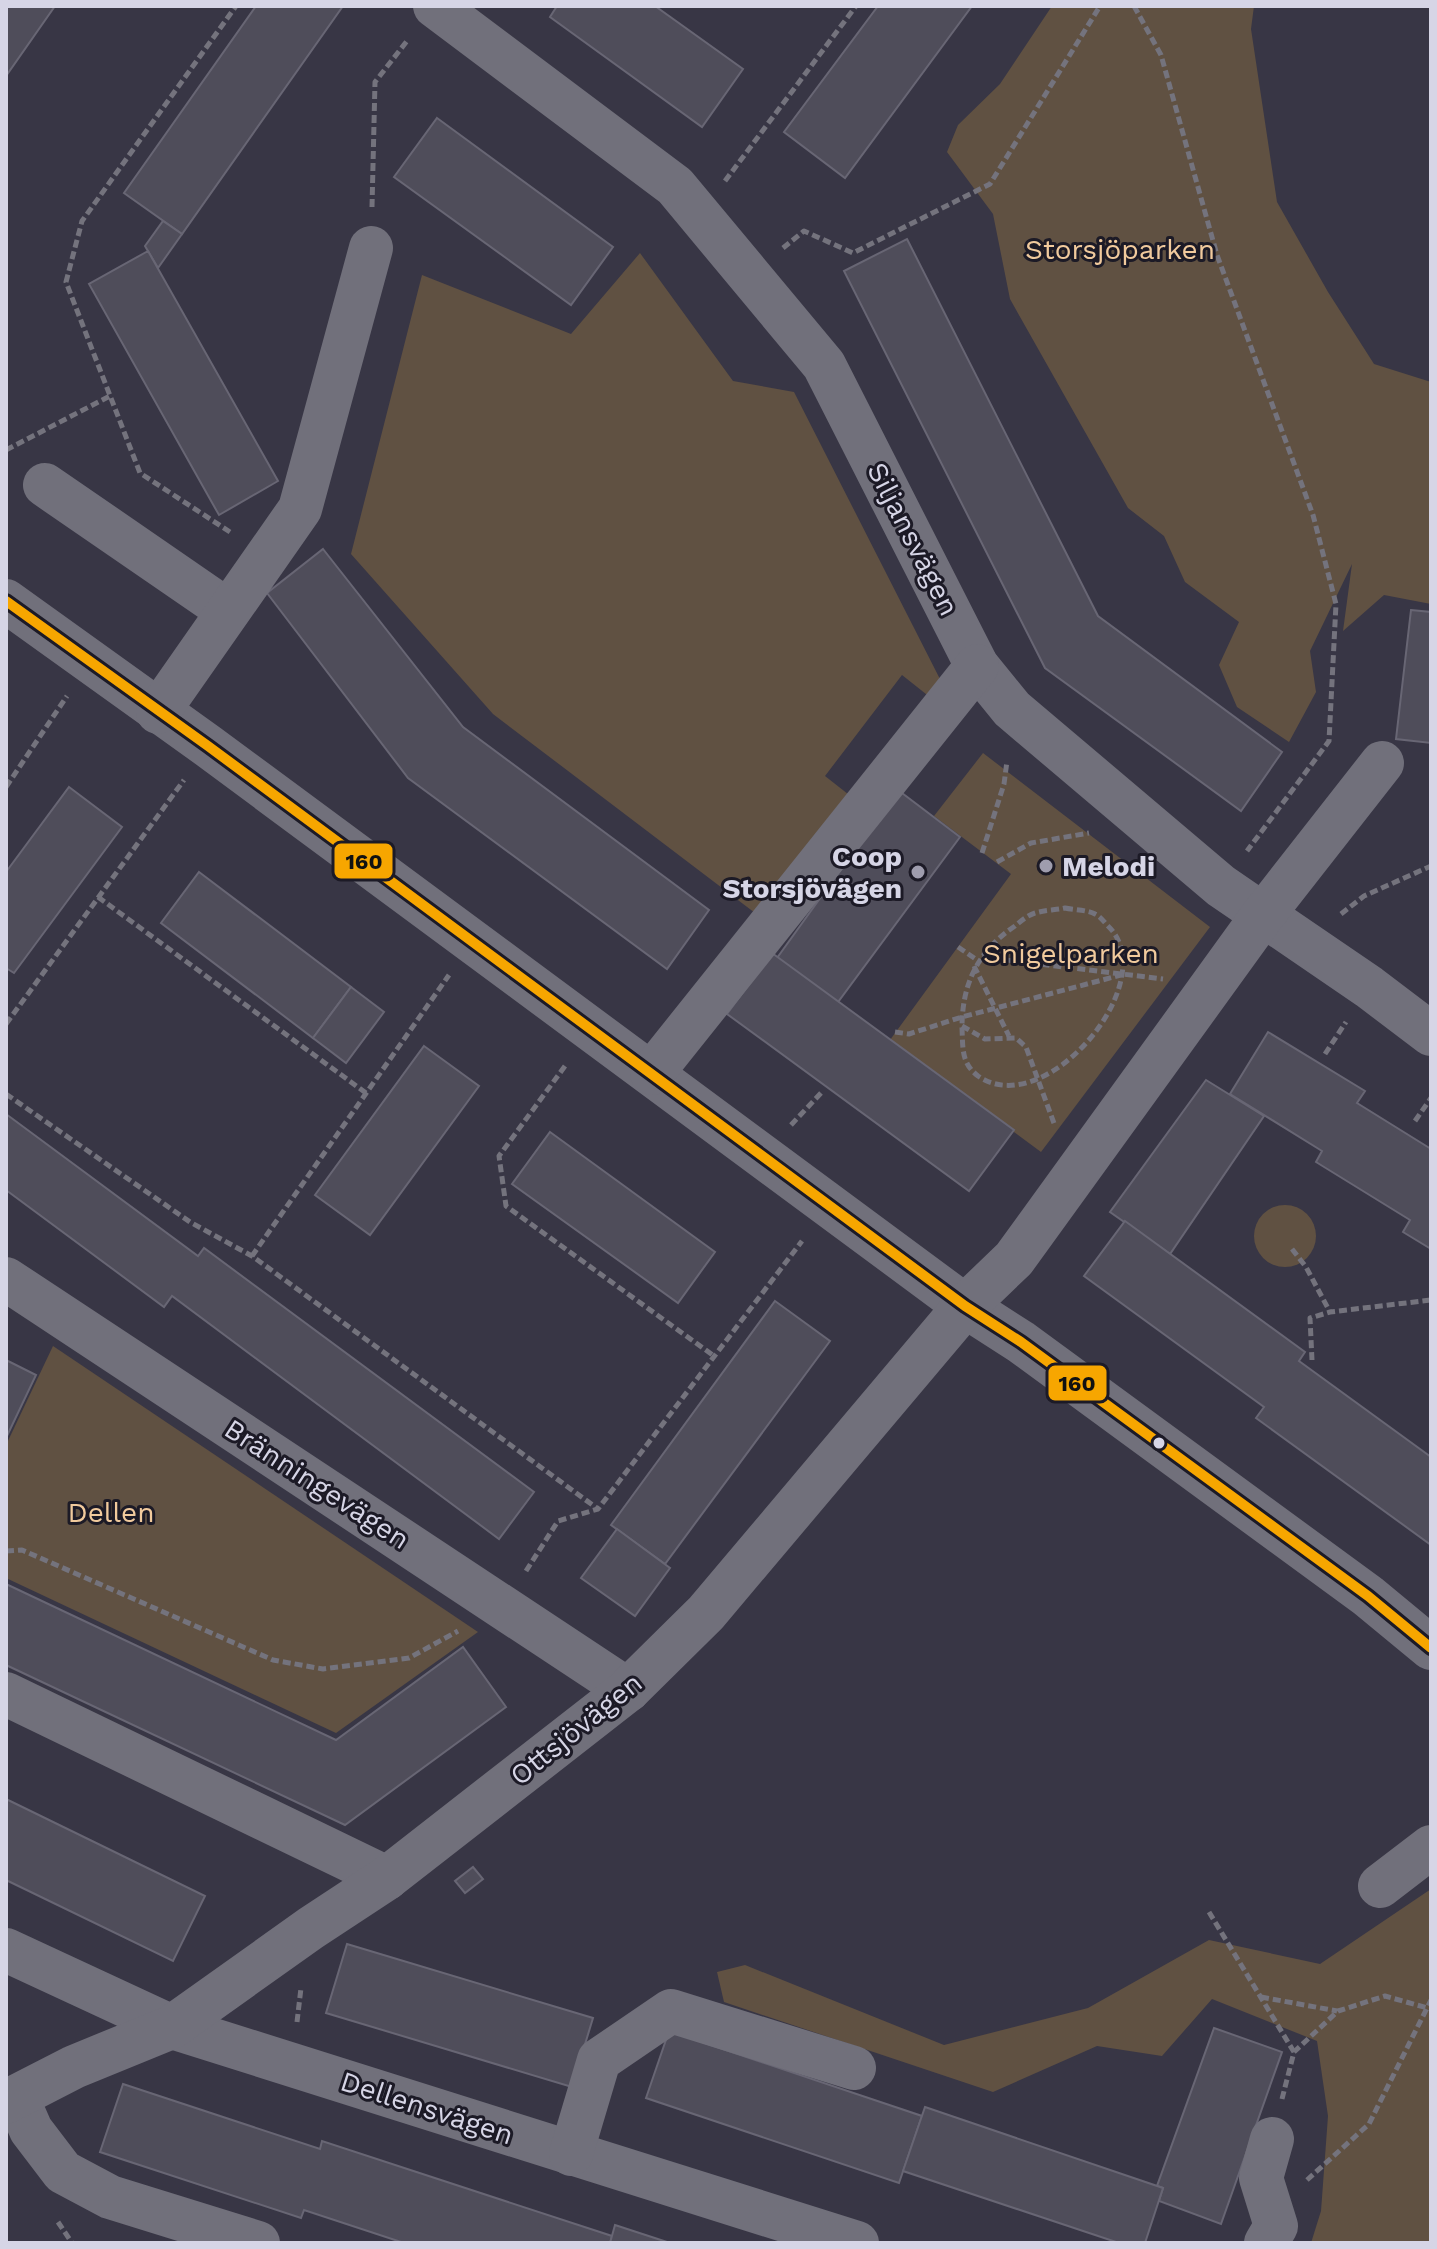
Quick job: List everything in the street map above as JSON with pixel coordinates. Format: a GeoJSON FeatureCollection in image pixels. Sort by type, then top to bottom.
{"type":"FeatureCollection","features":[{"type":"Feature","properties":{"kind":"street","name":"Siljansvägen"},"geometry":{"type":"LineString","coordinates":[[435,6],[675,186],[824,365],[977,666],[1012,709],[1221,886],[1431,1034]]}},
{"type":"Feature","properties":{"kind":"street"},"geometry":{"type":"LineString","coordinates":[[158,712],[300,509],[371,248]]}},
{"type":"Feature","properties":{"kind":"street"},"geometry":{"type":"LineString","coordinates":[[45,485],[228,611]]}},
{"type":"Feature","properties":{"kind":"street"},"geometry":{"type":"LineString","coordinates":[[6,601],[208,746],[965,1306],[1021,1342],[1368,1596],[1431,1648]]}},
{"type":"Feature","properties":{"kind":"street"},"geometry":{"type":"LineString","coordinates":[[652,1073],[977,666]]}},
{"type":"Feature","properties":{"kind":"street","name":"Ottsjövägen"},"geometry":{"type":"LineString","coordinates":[[12,2100],[74,2067],[172,2027],[387,1878],[628,1690],[706,1613],[965,1306],[1014,1259],[1263,915],[1382,763]]}},
{"type":"Feature","properties":{"kind":"street","name":"Bränningevägen"},"geometry":{"type":"LineString","coordinates":[[6,1279],[628,1690]]}},
{"type":"Feature","properties":{"kind":"street"},"geometry":{"type":"LineString","coordinates":[[6,1694],[387,1878]]}},
{"type":"Feature","properties":{"kind":"street"},"geometry":{"type":"LineString","coordinates":[[1380,1886],[1431,1847]]}},
{"type":"Feature","properties":{"kind":"street","name":"Dellensvägen"},"geometry":{"type":"LineString","coordinates":[[6,1950],[172,2027],[857,2243]]}},
{"type":"Feature","properties":{"kind":"street"},"geometry":{"type":"LineString","coordinates":[[571,2154],[599,2060],[671,2011],[854,2068]]}},
{"type":"Feature","properties":{"kind":"street"},"geometry":{"type":"LineString","coordinates":[[12,2100],[63,2172],[110,2197],[258,2243]]}},
{"type":"Feature","properties":{"kind":"street"},"geometry":{"type":"LineString","coordinates":[[1271,2234],[1261,2178],[1272,2139]]}},
{"type":"Feature","properties":{"kind":"path"},"geometry":{"type":"LineString","coordinates":[[236,6],[82,221],[66,282],[140,473],[267,557]]}},
{"type":"Feature","properties":{"kind":"path"},"geometry":{"type":"LineString","coordinates":[[371,248],[375,82],[435,6]]}},
{"type":"Feature","properties":{"kind":"path"},"geometry":{"type":"LineString","coordinates":[[699,216],[856,6]]}},
{"type":"Feature","properties":{"kind":"path"},"geometry":{"type":"LineString","coordinates":[[804,231],[853,253],[990,184],[1100,6]]}},
{"type":"Feature","properties":{"kind":"path"},"geometry":{"type":"LineString","coordinates":[[1134,6],[1161,55],[1217,255],[1313,515],[1336,604],[1329,741],[1221,886]]}},
{"type":"Feature","properties":{"kind":"path"},"geometry":{"type":"LineString","coordinates":[[6,450],[110,396]]}},
{"type":"Feature","properties":{"kind":"path"},"geometry":{"type":"LineString","coordinates":[[6,787],[90,662]]}},
{"type":"Feature","properties":{"kind":"path"},"geometry":{"type":"LineString","coordinates":[[982,853],[1004,784],[1012,709]]}},
{"type":"Feature","properties":{"kind":"path"},"geometry":{"type":"LineString","coordinates":[[6,1024],[208,746]]}},
{"type":"Feature","properties":{"kind":"path"},"geometry":{"type":"LineString","coordinates":[[997,862],[1031,843],[1099,831],[1125,805]]}},
{"type":"Feature","properties":{"kind":"path"},"geometry":{"type":"LineString","coordinates":[[1364,896],[1431,866]]}},
{"type":"Feature","properties":{"kind":"path"},"geometry":{"type":"LineString","coordinates":[[98,897],[366,1093]]}},
{"type":"Feature","properties":{"kind":"path"},"geometry":{"type":"LineString","coordinates":[[1065,908],[1095,914],[1117,935],[1125,974],[1098,1031],[1071,1060],[1039,1080],[1010,1084],[985,1081],[968,1068],[962,1052],[962,1017],[967,987],[978,961],[1001,935],[1033,913],[1065,908]]}},
{"type":"Feature","properties":{"kind":"path"},"geometry":{"type":"LineString","coordinates":[[252,1256],[473,941]]}},
{"type":"Feature","properties":{"kind":"path"},"geometry":{"type":"LineString","coordinates":[[958,947],[978,961],[1178,981],[1203,998]]}},
{"type":"Feature","properties":{"kind":"path"},"geometry":{"type":"LineString","coordinates":[[978,961],[1009,1036]]}},
{"type":"Feature","properties":{"kind":"path"},"geometry":{"type":"LineString","coordinates":[[895,1032],[909,1034],[1125,974]]}},
{"type":"Feature","properties":{"kind":"path"},"geometry":{"type":"LineString","coordinates":[[962,1026],[985,1039],[1016,1038],[1026,1047],[1053,1124],[1087,1158]]}},
{"type":"Feature","properties":{"kind":"path"},"geometry":{"type":"LineString","coordinates":[[592,1029],[499,1156],[506,1206],[714,1356]]}},
{"type":"Feature","properties":{"kind":"path"},"geometry":{"type":"LineString","coordinates":[[6,1094],[190,1222],[252,1256],[598,1509]]}},
{"type":"Feature","properties":{"kind":"path"},"geometry":{"type":"LineString","coordinates":[[1415,1121],[1431,1098]]}},
{"type":"Feature","properties":{"kind":"path"},"geometry":{"type":"LineString","coordinates":[[6,1551],[22,1550],[273,1660],[323,1669],[409,1658],[503,1607],[558,1521],[598,1509],[830,1204]]}},
{"type":"Feature","properties":{"kind":"path"},"geometry":{"type":"LineString","coordinates":[[1292,1249],[1306,1267],[1330,1312]]}},
{"type":"Feature","properties":{"kind":"path"},"geometry":{"type":"LineString","coordinates":[[1312,1360],[1310,1318],[1330,1312],[1430,1297]]}},
{"type":"Feature","properties":{"kind":"path"},"geometry":{"type":"LineString","coordinates":[[1209,1912],[1294,2052],[1338,2011],[1385,1996],[1429,2008]]}},
{"type":"Feature","properties":{"kind":"path"},"geometry":{"type":"LineString","coordinates":[[1261,1997],[1338,2011]]}},
{"type":"Feature","properties":{"kind":"path"},"geometry":{"type":"LineString","coordinates":[[1271,2234],[1297,2189],[1369,2124],[1431,2000]]}},
{"type":"Feature","properties":{"kind":"path"},"geometry":{"type":"LineString","coordinates":[[296,2031],[299,2001]]}},
{"type":"Feature","properties":{"kind":"green space","name":"Storsjöparken"},"geometry":{"type":"Polygon","coordinates":[[[1052,6],[1254,6],[1251,29],[1277,202],[1328,292],[1374,364],[1431,382],[1431,604],[1384,595],[1343,631],[1352,564],[1310,651],[1316,692],[1289,742],[1237,707],[1219,665],[1239,622],[1185,582],[1164,536],[1128,508],[1010,299],[993,214],[947,152],[958,125],[1000,84],[1052,6]]]}},
{"type":"Feature","properties":{"kind":"green space"},"geometry":{"type":"Polygon","coordinates":[[[640,253],[733,381],[794,392],[942,683],[931,698],[902,675],[825,776],[853,798],[759,916],[493,714],[351,554],[422,275],[571,334],[640,253]]]}},
{"type":"Feature","properties":{"kind":"green space","name":"Snigelparken"},"geometry":{"type":"Polygon","coordinates":[[[983,753],[1210,927],[1041,1152],[890,1040],[1011,874],[934,816],[983,753]]]}},
{"type":"Feature","properties":{"kind":"green space"},"geometry":{"type":"Polygon","coordinates":[[[1279,1205],[1291,1205],[1307,1214],[1314,1224],[1314,1248],[1307,1258],[1291,1267],[1279,1267],[1259,1253],[1254,1242],[1254,1230],[1268,1210],[1279,1205]]]}},
{"type":"Feature","properties":{"kind":"green space","name":"Dellen"},"geometry":{"type":"Polygon","coordinates":[[[53,1346],[478,1632],[336,1733],[6,1578],[6,1445],[53,1346]]]}},
{"type":"Feature","properties":{"kind":"green space"},"geometry":{"type":"Polygon","coordinates":[[[1431,1889],[1431,2243],[1311,2243],[1321,2211],[1328,2116],[1317,2041],[1212,1999],[1162,2056],[1097,2046],[993,2092],[724,2002],[717,1972],[745,1965],[944,2045],[1088,2008],[1209,1940],[1320,1964],[1431,1889]]]}},
{"type":"Feature","properties":{"kind":"building"},"geometry":{"type":"Polygon","coordinates":[[[6,6],[55,6],[6,76],[6,6]]]}},
{"type":"Feature","properties":{"kind":"building"},"geometry":{"type":"Polygon","coordinates":[[[256,6],[343,6],[182,234],[124,193],[256,6]]]}},
{"type":"Feature","properties":{"kind":"building"},"geometry":{"type":"Polygon","coordinates":[[[557,6],[655,6],[743,69],[702,127],[550,17],[557,6]]]}},
{"type":"Feature","properties":{"kind":"building"},"geometry":{"type":"Polygon","coordinates":[[[878,6],[972,6],[845,178],[784,132],[878,6]]]}},
{"type":"Feature","properties":{"kind":"building"},"geometry":{"type":"Polygon","coordinates":[[[437,118],[613,247],[571,305],[394,177],[437,118]]]}},
{"type":"Feature","properties":{"kind":"building"},"geometry":{"type":"Polygon","coordinates":[[[163,221],[182,234],[158,268],[145,246],[163,221]]]}},
{"type":"Feature","properties":{"kind":"building"},"geometry":{"type":"Polygon","coordinates":[[[907,239],[1098,616],[1282,752],[1241,811],[1045,668],[844,271],[907,239]]]}},
{"type":"Feature","properties":{"kind":"building"},"geometry":{"type":"Polygon","coordinates":[[[148,251],[278,481],[219,515],[89,284],[148,251]]]}},
{"type":"Feature","properties":{"kind":"building"},"geometry":{"type":"Polygon","coordinates":[[[323,549],[463,727],[709,910],[667,969],[408,778],[267,593],[323,549]]]}},
{"type":"Feature","properties":{"kind":"building"},"geometry":{"type":"Polygon","coordinates":[[[1411,610],[1431,612],[1431,743],[1396,739],[1411,610]]]}},
{"type":"Feature","properties":{"kind":"building"},"geometry":{"type":"Polygon","coordinates":[[[69,787],[122,827],[14,973],[6,968],[6,872],[69,787]]]}},
{"type":"Feature","properties":{"kind":"building"},"geometry":{"type":"Polygon","coordinates":[[[898,790],[960,837],[838,1002],[777,958],[898,790]]]}},
{"type":"Feature","properties":{"kind":"building"},"geometry":{"type":"Polygon","coordinates":[[[199,872],[351,987],[313,1038],[161,923],[199,872]]]}},
{"type":"Feature","properties":{"kind":"building"},"geometry":{"type":"Polygon","coordinates":[[[772,953],[1014,1130],[969,1191],[727,1014],[772,953]]]}},
{"type":"Feature","properties":{"kind":"building"},"geometry":{"type":"Polygon","coordinates":[[[351,987],[384,1012],[346,1063],[313,1038],[351,987]]]}},
{"type":"Feature","properties":{"kind":"building"},"geometry":{"type":"Polygon","coordinates":[[[1268,1032],[1365,1091],[1357,1103],[1431,1149],[1431,1249],[1403,1232],[1410,1220],[1316,1162],[1322,1151],[1230,1094],[1268,1032]]]}},
{"type":"Feature","properties":{"kind":"building"},"geometry":{"type":"Polygon","coordinates":[[[424,1046],[479,1086],[370,1235],[315,1195],[424,1046]]]}},
{"type":"Feature","properties":{"kind":"building"},"geometry":{"type":"Polygon","coordinates":[[[1206,1080],[1264,1116],[1170,1254],[1110,1212],[1206,1080]]]}},
{"type":"Feature","properties":{"kind":"building"},"geometry":{"type":"Polygon","coordinates":[[[6,1114],[198,1256],[204,1248],[534,1492],[499,1539],[172,1296],[164,1307],[6,1190],[6,1114]]]}},
{"type":"Feature","properties":{"kind":"building"},"geometry":{"type":"Polygon","coordinates":[[[550,1132],[715,1252],[678,1303],[512,1184],[550,1132]]]}},
{"type":"Feature","properties":{"kind":"building"},"geometry":{"type":"Polygon","coordinates":[[[1125,1221],[1305,1352],[1299,1361],[1431,1457],[1431,1545],[1256,1418],[1264,1407],[1084,1276],[1125,1221]]]}},
{"type":"Feature","properties":{"kind":"building"},"geometry":{"type":"Polygon","coordinates":[[[775,1301],[830,1341],[665,1564],[611,1525],[775,1301]]]}},
{"type":"Feature","properties":{"kind":"building"},"geometry":{"type":"Polygon","coordinates":[[[6,1360],[36,1375],[6,1438],[6,1360]]]}},
{"type":"Feature","properties":{"kind":"building"},"geometry":{"type":"Polygon","coordinates":[[[617,1529],[670,1568],[635,1616],[581,1578],[617,1529]]]}},
{"type":"Feature","properties":{"kind":"building"},"geometry":{"type":"Polygon","coordinates":[[[6,1584],[336,1740],[463,1647],[506,1707],[345,1825],[6,1665],[6,1584]]]}},
{"type":"Feature","properties":{"kind":"building"},"geometry":{"type":"Polygon","coordinates":[[[6,1799],[205,1896],[173,1961],[6,1880],[6,1799]]]}},
{"type":"Feature","properties":{"kind":"building"},"geometry":{"type":"Polygon","coordinates":[[[473,1867],[483,1879],[465,1893],[455,1881],[473,1867]]]}},
{"type":"Feature","properties":{"kind":"building"},"geometry":{"type":"Polygon","coordinates":[[[347,1944],[593,2018],[572,2087],[326,2013],[347,1944]]]}},
{"type":"Feature","properties":{"kind":"building"},"geometry":{"type":"Polygon","coordinates":[[[1214,2028],[1282,2052],[1221,2224],[1159,2201],[1163,2188],[1157,2186],[1214,2028]]]}},
{"type":"Feature","properties":{"kind":"building"},"geometry":{"type":"Polygon","coordinates":[[[669,2031],[922,2116],[899,2183],[646,2098],[669,2031]]]}},
{"type":"Feature","properties":{"kind":"building"},"geometry":{"type":"Polygon","coordinates":[[[123,2084],[320,2149],[322,2141],[612,2236],[610,2243],[404,2243],[304,2210],[301,2218],[100,2152],[123,2084]]]}},
{"type":"Feature","properties":{"kind":"building"},"geometry":{"type":"Polygon","coordinates":[[[925,2107],[1163,2188],[1145,2243],[1119,2243],[903,2171],[925,2107]]]}},
{"type":"Feature","properties":{"kind":"building"},"geometry":{"type":"Polygon","coordinates":[[[615,2225],[667,2242],[670,2243],[610,2243],[615,2225]]]}},
{"type":"Feature","properties":{"kind":"transit line","name":"160"},"geometry":{"type":"LineString","coordinates":[[6,601],[208,746],[965,1306],[1021,1342],[1368,1596],[1431,1648]]}},
{"type":"Feature","properties":{"kind":"place","name":"Melodi"},"geometry":{"type":"Point","coordinates":[1046,866]}},
{"type":"Feature","properties":{"kind":"place","name":"Coop Storsjövägen"},"geometry":{"type":"Point","coordinates":[918,872]}}]}
